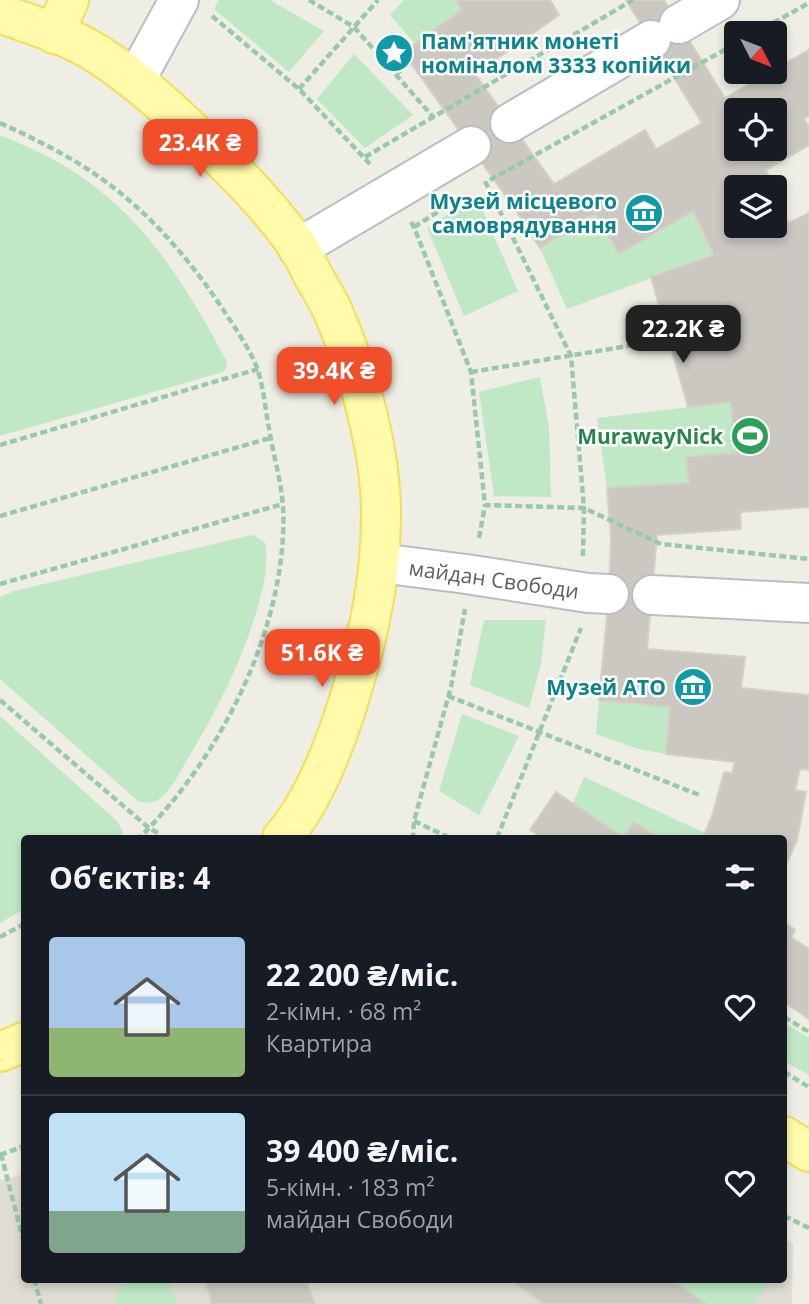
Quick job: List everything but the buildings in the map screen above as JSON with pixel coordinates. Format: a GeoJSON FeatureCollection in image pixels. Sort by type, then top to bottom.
{"type":"FeatureCollection","features":[{"type":"Feature","properties":{"kind":"main road","name":"майдан Свободи"},"geometry":{"type":"LineString","coordinates":[[0,13],[62,17],[82,45],[135,81],[183,122],[229,165],[269,211],[298,248],[336,317],[358,382],[376,454],[381,512],[380,564],[369,628],[349,701],[297,834]]}},
{"type":"Feature","properties":{"kind":"main road"},"geometry":{"type":"LineString","coordinates":[[0,1052],[21,1043]]}},
{"type":"Feature","properties":{"kind":"main road"},"geometry":{"type":"LineString","coordinates":[[787,1138],[809,1152]]}},
{"type":"Feature","properties":{"kind":"lane"},"geometry":{"type":"LineString","coordinates":[[510,123],[720,0]]}},
{"type":"Feature","properties":{"kind":"lane"},"geometry":{"type":"LineString","coordinates":[[135,81],[191,4]]}},
{"type":"Feature","properties":{"kind":"lane"},"geometry":{"type":"LineString","coordinates":[[298,248],[471,146]]}},
{"type":"Feature","properties":{"kind":"lane","name":"майдан Свободи"},"geometry":{"type":"LineString","coordinates":[[380,564],[596,593]]}},
{"type":"Feature","properties":{"kind":"lane"},"geometry":{"type":"LineString","coordinates":[[652,595],[809,603]]}},
{"type":"Feature","properties":{"kind":"path"},"geometry":{"type":"LineString","coordinates":[[309,0],[354,27],[433,116]]}},
{"type":"Feature","properties":{"kind":"path"},"geometry":{"type":"LineString","coordinates":[[299,89],[378,0]]}},
{"type":"Feature","properties":{"kind":"path"},"geometry":{"type":"LineString","coordinates":[[365,156],[633,0]]}},
{"type":"Feature","properties":{"kind":"path"},"geometry":{"type":"LineString","coordinates":[[777,21],[809,3]]}},
{"type":"Feature","properties":{"kind":"path"},"geometry":{"type":"LineString","coordinates":[[191,4],[299,89],[370,164]]}},
{"type":"Feature","properties":{"kind":"path"},"geometry":{"type":"LineString","coordinates":[[474,190],[724,50]]}},
{"type":"Feature","properties":{"kind":"path"},"geometry":{"type":"LineString","coordinates":[[396,74],[411,62]]}},
{"type":"Feature","properties":{"kind":"path"},"geometry":{"type":"LineString","coordinates":[[0,123],[68,157],[103,179],[157,226],[211,292],[258,369],[283,505],[283,534],[278,572],[266,630],[222,730],[176,797],[142,835]]}},
{"type":"Feature","properties":{"kind":"path"},"geometry":{"type":"LineString","coordinates":[[485,183],[571,356],[584,509],[596,593],[498,835]]}},
{"type":"Feature","properties":{"kind":"path"},"geometry":{"type":"LineString","coordinates":[[413,835],[414,821],[448,696],[485,505],[471,372],[414,227],[462,197]]}},
{"type":"Feature","properties":{"kind":"path"},"geometry":{"type":"LineString","coordinates":[[471,372],[670,340]]}},
{"type":"Feature","properties":{"kind":"path"},"geometry":{"type":"LineString","coordinates":[[0,445],[258,369]]}},
{"type":"Feature","properties":{"kind":"path"},"geometry":{"type":"LineString","coordinates":[[0,516],[270,438]]}},
{"type":"Feature","properties":{"kind":"path"},"geometry":{"type":"LineString","coordinates":[[0,584],[283,505]]}},
{"type":"Feature","properties":{"kind":"path"},"geometry":{"type":"LineString","coordinates":[[485,505],[584,509],[661,544],[809,559]]}},
{"type":"Feature","properties":{"kind":"path"},"geometry":{"type":"LineString","coordinates":[[448,696],[702,796]]}},
{"type":"Feature","properties":{"kind":"path"},"geometry":{"type":"LineString","coordinates":[[0,700],[149,828],[160,834]]}},
{"type":"Feature","properties":{"kind":"path"},"geometry":{"type":"LineString","coordinates":[[414,821],[444,835]]}},
{"type":"Feature","properties":{"kind":"path"},"geometry":{"type":"LineString","coordinates":[[0,937],[21,926]]}},
{"type":"Feature","properties":{"kind":"path"},"geometry":{"type":"LineString","coordinates":[[787,1019],[809,1032]]}},
{"type":"Feature","properties":{"kind":"path"},"geometry":{"type":"LineString","coordinates":[[787,1074],[809,1087]]}},
{"type":"Feature","properties":{"kind":"path"},"geometry":{"type":"LineString","coordinates":[[21,1147],[1,1154],[21,1231]]}},
{"type":"Feature","properties":{"kind":"path"},"geometry":{"type":"LineString","coordinates":[[787,1217],[809,1228]]}},
{"type":"Feature","properties":{"kind":"path"},"geometry":{"type":"LineString","coordinates":[[35,1283],[41,1304]]}},
{"type":"Feature","properties":{"kind":"shaded area"},"geometry":{"type":"Polygon","coordinates":[[[21,1175],[21,1283],[787,1283],[787,1240],[793,1244],[792,1304],[0,1304],[0,1180],[21,1175]]]}},
{"type":"Feature","properties":{"kind":"green space"},"geometry":{"type":"Polygon","coordinates":[[[219,0],[270,0],[324,31],[289,72],[214,9],[219,0]]]}},
{"type":"Feature","properties":{"kind":"green space"},"geometry":{"type":"Polygon","coordinates":[[[404,0],[456,0],[462,10],[415,44],[390,15],[404,0]]]}},
{"type":"Feature","properties":{"kind":"green space"},"geometry":{"type":"Polygon","coordinates":[[[354,54],[413,115],[365,148],[317,99],[354,54]]]}},
{"type":"Feature","properties":{"kind":"green space"},"geometry":{"type":"Polygon","coordinates":[[[0,135],[39,152],[76,173],[99,190],[138,227],[172,269],[201,314],[227,362],[223,372],[0,436],[0,135]]]}},
{"type":"Feature","properties":{"kind":"green space"},"geometry":{"type":"Polygon","coordinates":[[[476,195],[518,291],[464,316],[427,228],[476,195]]]}},
{"type":"Feature","properties":{"kind":"green space"},"geometry":{"type":"Polygon","coordinates":[[[693,211],[714,255],[567,309],[540,248],[595,213],[620,254],[693,211]]]}},
{"type":"Feature","properties":{"kind":"green space"},"geometry":{"type":"Polygon","coordinates":[[[540,377],[549,427],[551,497],[494,496],[479,392],[540,377]]]}},
{"type":"Feature","properties":{"kind":"green space"},"geometry":{"type":"Polygon","coordinates":[[[731,402],[735,453],[686,457],[689,483],[607,488],[597,418],[731,402]]]}},
{"type":"Feature","properties":{"kind":"green space"},"geometry":{"type":"Polygon","coordinates":[[[252,535],[266,544],[266,560],[263,587],[250,632],[211,719],[173,784],[157,800],[148,803],[138,801],[0,679],[0,597],[14,591],[252,535]]]}},
{"type":"Feature","properties":{"kind":"green space"},"geometry":{"type":"Polygon","coordinates":[[[484,620],[546,620],[541,664],[529,708],[470,685],[484,620]]]}},
{"type":"Feature","properties":{"kind":"green space"},"geometry":{"type":"Polygon","coordinates":[[[599,700],[670,707],[666,754],[638,749],[596,734],[599,700]]]}},
{"type":"Feature","properties":{"kind":"green space"},"geometry":{"type":"Polygon","coordinates":[[[462,714],[519,736],[479,815],[439,791],[462,714]]]}},
{"type":"Feature","properties":{"kind":"green space"},"geometry":{"type":"Polygon","coordinates":[[[0,716],[118,822],[123,832],[122,835],[21,835],[21,911],[0,923],[0,716]]]}},
{"type":"Feature","properties":{"kind":"green space"},"geometry":{"type":"Polygon","coordinates":[[[584,777],[705,833],[654,835],[634,822],[624,835],[620,835],[573,803],[584,777]]]}},
{"type":"Feature","properties":{"kind":"green space"},"geometry":{"type":"Polygon","coordinates":[[[787,1025],[809,1038],[809,1075],[787,1063],[787,1025]]]}},
{"type":"Feature","properties":{"kind":"green space"},"geometry":{"type":"Polygon","coordinates":[[[129,1283],[170,1283],[176,1304],[115,1304],[116,1288],[129,1283]]]}},
{"type":"Feature","properties":{"kind":"green space"},"geometry":{"type":"Polygon","coordinates":[[[676,1283],[767,1283],[754,1304],[706,1304],[676,1283]]]}},
{"type":"Feature","properties":{"kind":"place","name":"Пам'ятник монеті номіналом 3333 копійки"},"geometry":{"type":"Point","coordinates":[394,53]}},
{"type":"Feature","properties":{"kind":"place","name":"Музей місцевого самоврядування"},"geometry":{"type":"Point","coordinates":[644,213]}},
{"type":"Feature","properties":{"kind":"place","name":"MurawayNick"},"geometry":{"type":"Point","coordinates":[750,436]}},
{"type":"Feature","properties":{"kind":"place","name":"Музей АТО"},"geometry":{"type":"Point","coordinates":[693,687]}}]}
